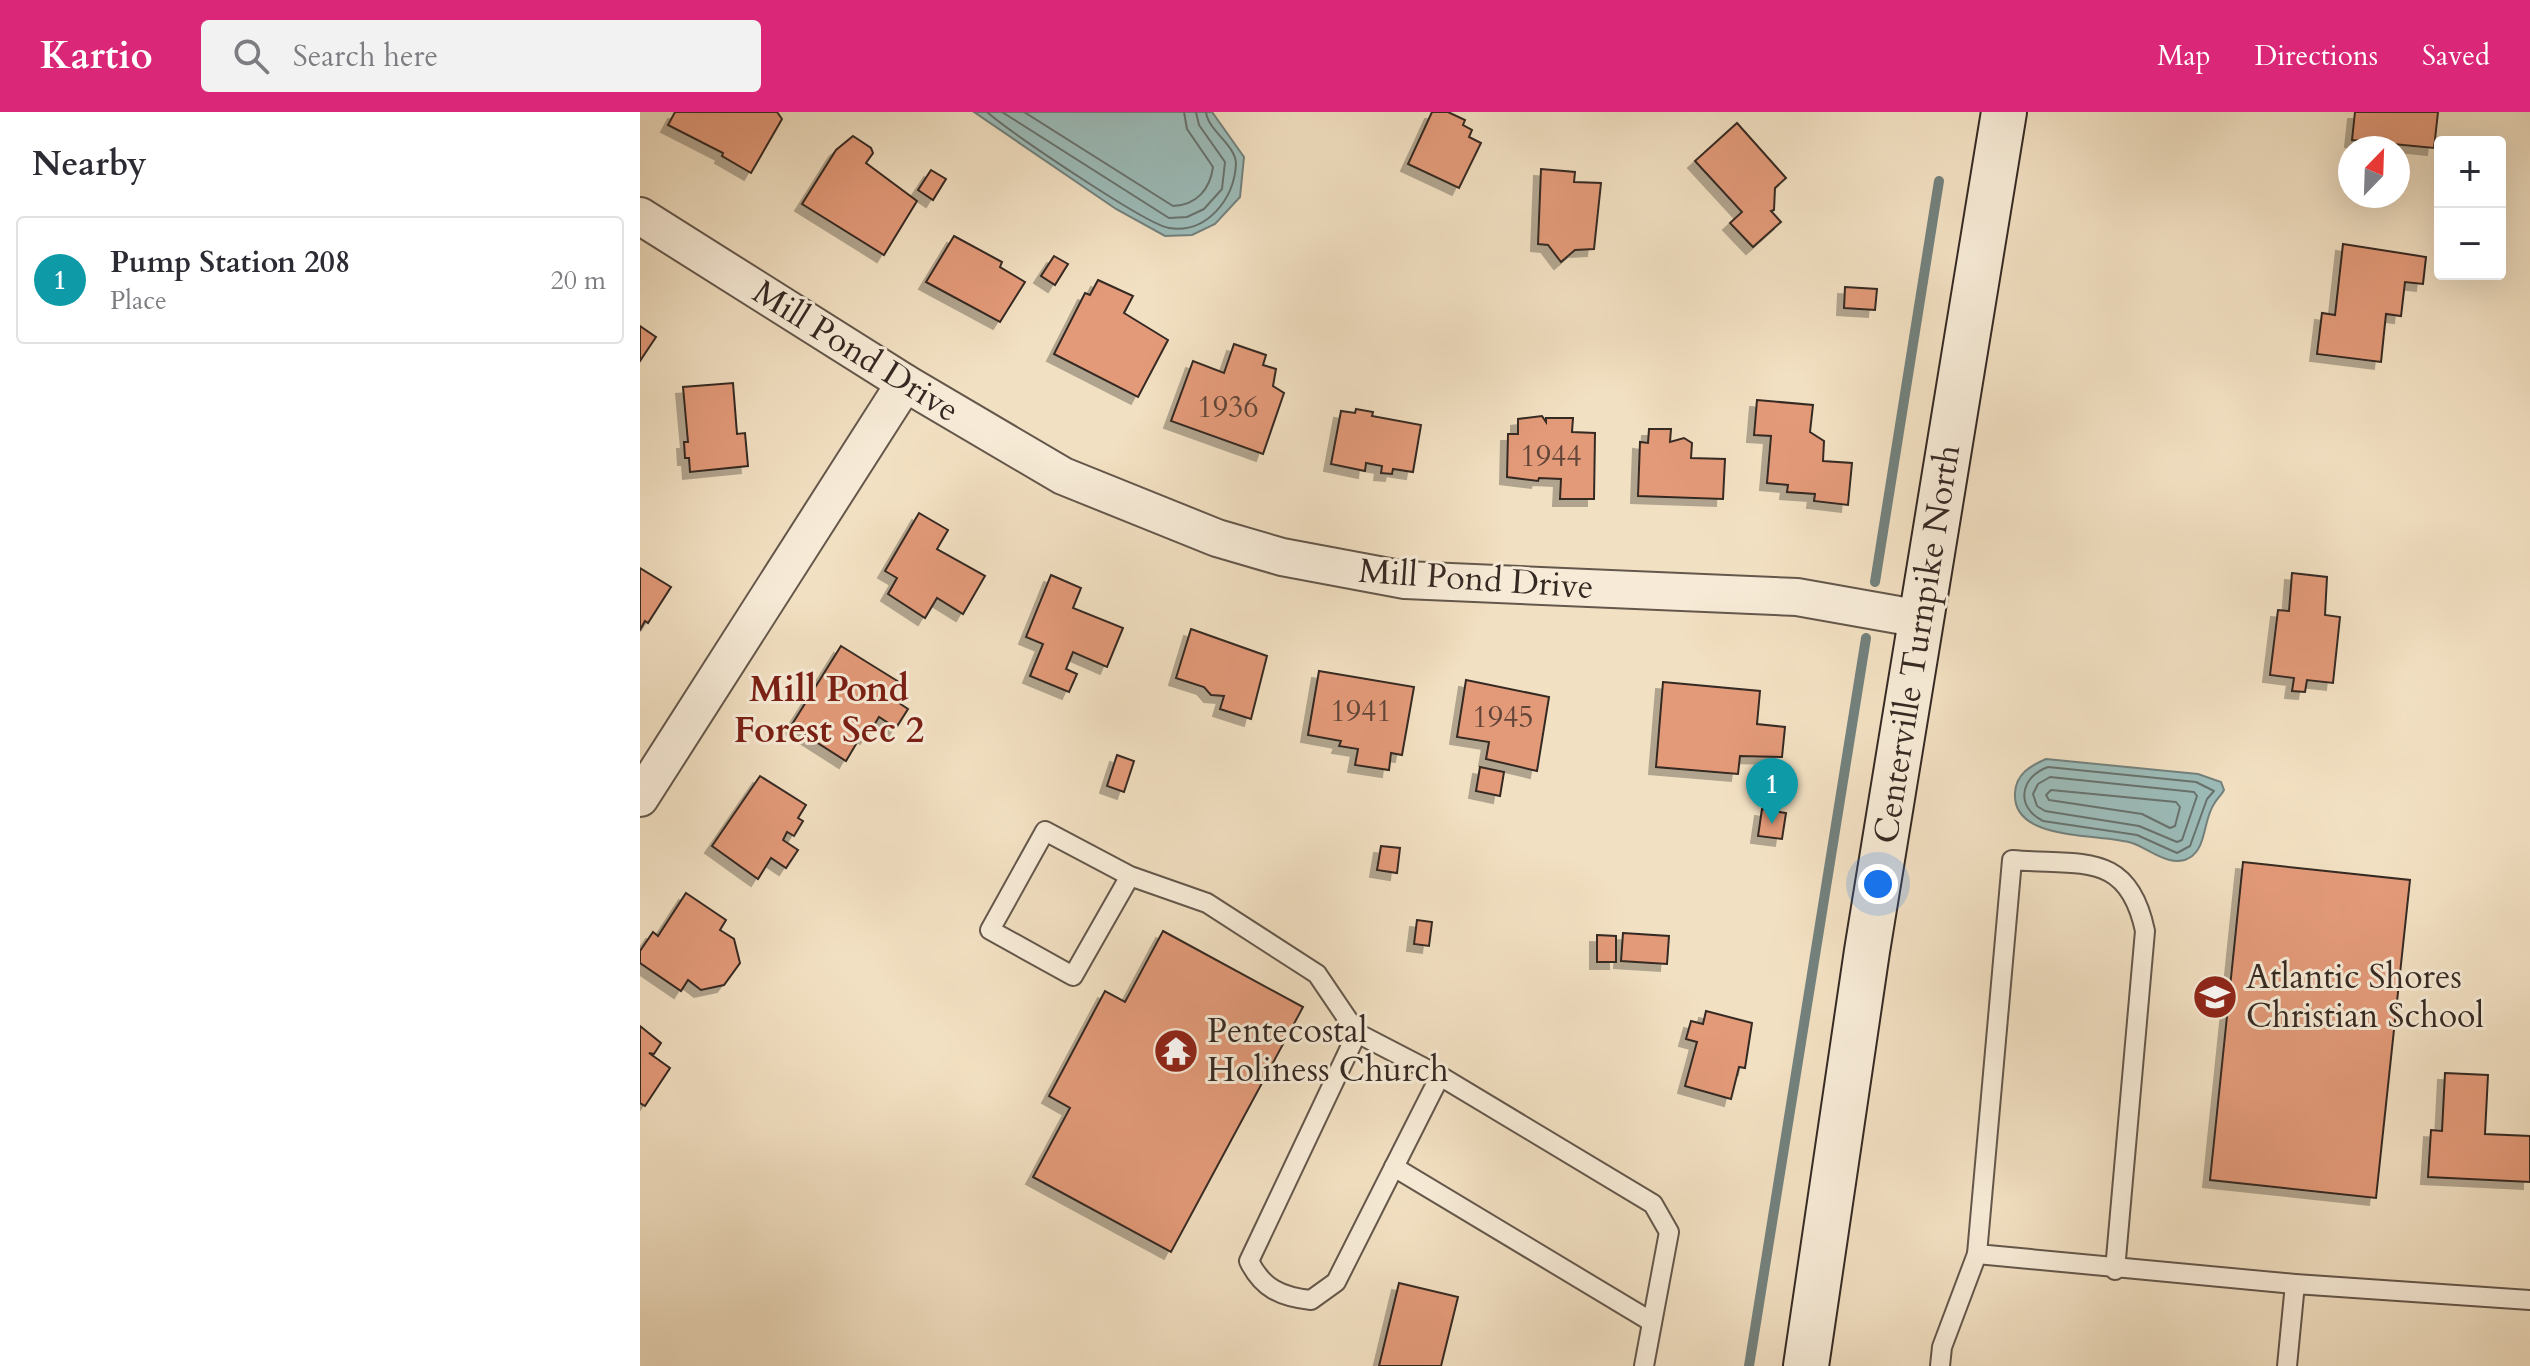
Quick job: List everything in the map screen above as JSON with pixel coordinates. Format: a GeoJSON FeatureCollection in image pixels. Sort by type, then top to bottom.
{"type":"FeatureCollection","features":[{"type":"Feature","properties":{"kind":"main road","name":"Centerville Turnpike North"},"geometry":{"type":"LineString","coordinates":[[1806,1366],[1921,619],[2004,112]]}},
{"type":"Feature","properties":{"kind":"street","name":"Mill Pond Drive"},"geometry":{"type":"LineString","coordinates":[[640,216],[905,383],[1063,476],[1191,529],[1282,557],[1405,580],[1797,597],[1921,619]]}},
{"type":"Feature","properties":{"kind":"street"},"geometry":{"type":"LineString","coordinates":[[642,791],[905,383]]}},
{"type":"Feature","properties":{"kind":"lane"},"geometry":{"type":"LineString","coordinates":[[1130,876],[1073,976],[990,930],[1045,831],[1130,876],[1207,903],[1317,974],[1357,1033],[1440,1076],[1653,1204],[1669,1232],[1644,1366]]}},
{"type":"Feature","properties":{"kind":"lane"},"geometry":{"type":"LineString","coordinates":[[1940,1366],[1942,1347],[1977,1254],[2012,860],[2111,869],[2131,887],[2145,931],[2115,1270]]}},
{"type":"Feature","properties":{"kind":"lane"},"geometry":{"type":"LineString","coordinates":[[1357,1033],[1249,1261],[1259,1282],[1287,1298],[1311,1300],[1336,1282],[1440,1076]]}},
{"type":"Feature","properties":{"kind":"lane"},"geometry":{"type":"LineString","coordinates":[[1394,1167],[1652,1322]]}},
{"type":"Feature","properties":{"kind":"lane"},"geometry":{"type":"LineString","coordinates":[[1977,1254],[2115,1270],[2530,1300]]}},
{"type":"Feature","properties":{"kind":"lane"},"geometry":{"type":"LineString","coordinates":[[2287,1366],[2295,1284]]}},
{"type":"Feature","properties":{"kind":"water"},"geometry":{"type":"Polygon","coordinates":[[[974,112],[1212,112],[1244,157],[1240,197],[1215,224],[1192,235],[1165,236],[1116,209],[974,112]]]}},
{"type":"Feature","properties":{"kind":"water"},"geometry":{"type":"Polygon","coordinates":[[[2046,759],[2198,774],[2221,782],[2224,790],[2211,811],[2199,848],[2189,858],[2175,861],[2132,843],[2060,833],[2027,820],[2018,809],[2016,786],[2025,772],[2046,759]]]}},
{"type":"Feature","properties":{"kind":"building"},"geometry":{"type":"Polygon","coordinates":[[[675,112],[777,112],[782,119],[751,173],[722,156],[723,153],[668,125],[675,112]]]}},
{"type":"Feature","properties":{"kind":"building"},"geometry":{"type":"Polygon","coordinates":[[[1432,112],[1448,112],[1465,120],[1463,125],[1472,130],[1469,137],[1481,143],[1459,188],[1408,164],[1432,112]]]}},
{"type":"Feature","properties":{"kind":"building"},"geometry":{"type":"Polygon","coordinates":[[[2355,112],[2438,112],[2434,148],[2410,146],[2410,136],[2352,136],[2355,112]]]}},
{"type":"Feature","properties":{"kind":"building"},"geometry":{"type":"Polygon","coordinates":[[[1737,123],[1786,178],[1775,188],[1774,210],[1771,211],[1781,222],[1753,247],[1730,223],[1742,212],[1695,161],[1737,123]]]}},
{"type":"Feature","properties":{"kind":"building"},"geometry":{"type":"Polygon","coordinates":[[[853,136],[871,148],[873,153],[866,163],[917,201],[884,255],[802,204],[836,150],[853,136]]]}},
{"type":"Feature","properties":{"kind":"building"},"geometry":{"type":"Polygon","coordinates":[[[1541,169],[1575,172],[1574,182],[1601,183],[1594,249],[1575,250],[1561,262],[1548,245],[1538,244],[1541,169]]]}},
{"type":"Feature","properties":{"kind":"building"},"geometry":{"type":"Polygon","coordinates":[[[931,170],[946,179],[933,200],[918,190],[931,170]]]}},
{"type":"Feature","properties":{"kind":"building"},"geometry":{"type":"Polygon","coordinates":[[[954,236],[1002,262],[1000,267],[1025,282],[1000,322],[926,282],[954,236]]]}},
{"type":"Feature","properties":{"kind":"building"},"geometry":{"type":"Polygon","coordinates":[[[2343,244],[2426,257],[2423,284],[2405,282],[2401,316],[2386,314],[2381,362],[2317,354],[2322,313],[2335,315],[2343,244]]]}},
{"type":"Feature","properties":{"kind":"building"},"geometry":{"type":"Polygon","coordinates":[[[1054,256],[1068,264],[1055,285],[1041,276],[1054,256]]]}},
{"type":"Feature","properties":{"kind":"building"},"geometry":{"type":"Polygon","coordinates":[[[1098,280],[1133,296],[1124,313],[1168,340],[1138,397],[1054,354],[1085,293],[1090,295],[1098,280]]]}},
{"type":"Feature","properties":{"kind":"building"},"geometry":{"type":"Polygon","coordinates":[[[1845,287],[1877,289],[1875,310],[1844,308],[1845,287]]]}},
{"type":"Feature","properties":{"kind":"building"},"geometry":{"type":"Polygon","coordinates":[[[640,326],[656,337],[640,361],[640,326]]]}},
{"type":"Feature","properties":{"kind":"building"},"geometry":{"type":"Polygon","coordinates":[[[1234,344],[1266,355],[1263,365],[1276,369],[1273,386],[1284,393],[1263,454],[1171,421],[1193,361],[1224,373],[1234,344]]]}},
{"type":"Feature","properties":{"kind":"building"},"geometry":{"type":"Polygon","coordinates":[[[733,383],[737,434],[745,433],[748,466],[690,472],[689,458],[685,458],[684,442],[688,442],[683,387],[733,383]]]}},
{"type":"Feature","properties":{"kind":"building"},"geometry":{"type":"Polygon","coordinates":[[[1757,400],[1813,405],[1810,432],[1824,441],[1823,461],[1852,463],[1848,505],[1814,501],[1815,494],[1787,492],[1788,485],[1767,483],[1771,436],[1754,435],[1757,400]]]}},
{"type":"Feature","properties":{"kind":"building"},"geometry":{"type":"Polygon","coordinates":[[[1356,409],[1373,412],[1372,416],[1421,425],[1413,472],[1393,469],[1392,474],[1381,473],[1382,466],[1366,463],[1365,471],[1331,464],[1341,411],[1355,413],[1356,409]]]}},
{"type":"Feature","properties":{"kind":"building"},"geometry":{"type":"Polygon","coordinates":[[[1542,416],[1546,422],[1546,418],[1573,418],[1572,432],[1595,433],[1594,499],[1560,499],[1561,479],[1539,478],[1538,481],[1507,477],[1508,434],[1518,434],[1518,419],[1542,416]]]}},
{"type":"Feature","properties":{"kind":"building"},"geometry":{"type":"Polygon","coordinates":[[[1649,429],[1671,429],[1670,442],[1684,438],[1692,443],[1691,458],[1725,459],[1723,499],[1638,496],[1640,442],[1648,443],[1649,429]]]}},
{"type":"Feature","properties":{"kind":"building"},"geometry":{"type":"Polygon","coordinates":[[[919,513],[948,530],[937,549],[985,576],[963,614],[937,598],[925,618],[888,594],[897,578],[885,571],[919,513]]]}},
{"type":"Feature","properties":{"kind":"building"},"geometry":{"type":"Polygon","coordinates":[[[640,568],[671,587],[640,630],[640,568]]]}},
{"type":"Feature","properties":{"kind":"building"},"geometry":{"type":"Polygon","coordinates":[[[2292,573],[2327,577],[2325,615],[2340,617],[2333,683],[2307,680],[2305,692],[2292,691],[2294,678],[2270,675],[2278,610],[2289,611],[2292,573]]]}},
{"type":"Feature","properties":{"kind":"building"},"geometry":{"type":"Polygon","coordinates":[[[1051,575],[1081,588],[1073,608],[1123,628],[1107,667],[1073,652],[1066,669],[1077,674],[1069,692],[1030,676],[1043,644],[1026,637],[1051,575]]]}},
{"type":"Feature","properties":{"kind":"building"},"geometry":{"type":"Polygon","coordinates":[[[1191,629],[1267,656],[1251,719],[1220,709],[1224,696],[1211,695],[1204,687],[1176,678],[1191,629]]]}},
{"type":"Feature","properties":{"kind":"building"},"geometry":{"type":"Polygon","coordinates":[[[841,646],[899,682],[890,697],[908,709],[896,728],[879,717],[867,737],[862,734],[846,761],[791,726],[841,646]]]}},
{"type":"Feature","properties":{"kind":"building"},"geometry":{"type":"Polygon","coordinates":[[[1319,671],[1414,687],[1402,755],[1391,753],[1389,770],[1355,765],[1358,749],[1339,746],[1341,741],[1308,735],[1319,671]]]}},
{"type":"Feature","properties":{"kind":"building"},"geometry":{"type":"Polygon","coordinates":[[[1466,680],[1549,697],[1537,771],[1486,759],[1489,742],[1457,737],[1466,680]]]}},
{"type":"Feature","properties":{"kind":"building"},"geometry":{"type":"Polygon","coordinates":[[[1663,682],[1760,691],[1757,724],[1785,727],[1782,757],[1740,756],[1738,774],[1656,767],[1663,682]]]}},
{"type":"Feature","properties":{"kind":"building"},"geometry":{"type":"Polygon","coordinates":[[[1117,755],[1134,761],[1124,792],[1107,786],[1117,755]]]}},
{"type":"Feature","properties":{"kind":"building"},"geometry":{"type":"Polygon","coordinates":[[[1480,767],[1504,772],[1500,796],[1476,791],[1480,767]]]}},
{"type":"Feature","properties":{"kind":"building"},"geometry":{"type":"Polygon","coordinates":[[[760,776],[806,805],[798,818],[803,821],[794,836],[787,832],[783,840],[798,850],[786,868],[771,858],[758,879],[712,846],[760,776]]]}},
{"type":"Feature","properties":{"kind":"building"},"geometry":{"type":"Polygon","coordinates":[[[1762,809],[1786,813],[1782,839],[1758,836],[1762,809]]]}},
{"type":"Feature","properties":{"kind":"building"},"geometry":{"type":"Polygon","coordinates":[[[1381,846],[1400,848],[1397,873],[1377,870],[1381,846]]]}},
{"type":"Feature","properties":{"kind":"building"},"geometry":{"type":"Polygon","coordinates":[[[2243,862],[2410,880],[2376,1198],[2210,1180],[2243,862]]]}},
{"type":"Feature","properties":{"kind":"building"},"geometry":{"type":"Polygon","coordinates":[[[686,893],[726,920],[720,930],[734,939],[740,963],[724,985],[701,990],[688,980],[681,991],[640,963],[640,951],[653,932],[658,936],[686,893]]]}},
{"type":"Feature","properties":{"kind":"building"},"geometry":{"type":"Polygon","coordinates":[[[1417,920],[1432,922],[1429,946],[1414,944],[1417,920]]]}},
{"type":"Feature","properties":{"kind":"building","name":"Pentecostal Holiness Church"},"geometry":{"type":"Polygon","coordinates":[[[1163,931],[1303,1007],[1171,1252],[1033,1177],[1070,1108],[1049,1096],[1105,991],[1125,1002],[1163,931]]]}},
{"type":"Feature","properties":{"kind":"building"},"geometry":{"type":"Polygon","coordinates":[[[1623,933],[1669,936],[1667,964],[1621,961],[1623,933]]]}},
{"type":"Feature","properties":{"kind":"building"},"geometry":{"type":"Polygon","coordinates":[[[1597,935],[1616,936],[1616,962],[1597,962],[1597,935]]]}},
{"type":"Feature","properties":{"kind":"building"},"geometry":{"type":"Polygon","coordinates":[[[1706,1011],[1752,1023],[1745,1068],[1739,1067],[1731,1099],[1685,1086],[1697,1042],[1686,1039],[1691,1021],[1703,1024],[1706,1011]]]}},
{"type":"Feature","properties":{"kind":"building"},"geometry":{"type":"Polygon","coordinates":[[[640,1026],[661,1043],[654,1054],[649,1053],[670,1068],[645,1106],[640,1103],[640,1026]]]}},
{"type":"Feature","properties":{"kind":"building"},"geometry":{"type":"Polygon","coordinates":[[[2445,1073],[2488,1075],[2485,1134],[2530,1136],[2530,1182],[2428,1177],[2431,1130],[2442,1131],[2445,1073]]]}},
{"type":"Feature","properties":{"kind":"building"},"geometry":{"type":"Polygon","coordinates":[[[1399,1283],[1458,1297],[1441,1366],[1379,1366],[1399,1283]]]}},
{"type":"Feature","properties":{"kind":"waterway"},"geometry":{"type":"LineString","coordinates":[[1875,582],[1939,181]]}},
{"type":"Feature","properties":{"kind":"waterway"},"geometry":{"type":"LineString","coordinates":[[1749,1366],[1866,638]]}},
{"type":"Feature","properties":{"kind":"place","name":"Pump Station 208"},"geometry":{"type":"Point","coordinates":[1772,824]}},
{"type":"Feature","properties":{"kind":"place","name":"Atlantic Shores Christian School"},"geometry":{"type":"Point","coordinates":[2215,997]}},
{"type":"Feature","properties":{"kind":"place","name":"Pentecostal Holiness Church"},"geometry":{"type":"Point","coordinates":[1176,1051]}},
{"type":"Feature","properties":{"kind":"district","name":"Mill Pond Forest Sec 2"},"geometry":{"type":"Point","coordinates":[829,710]}}]}
